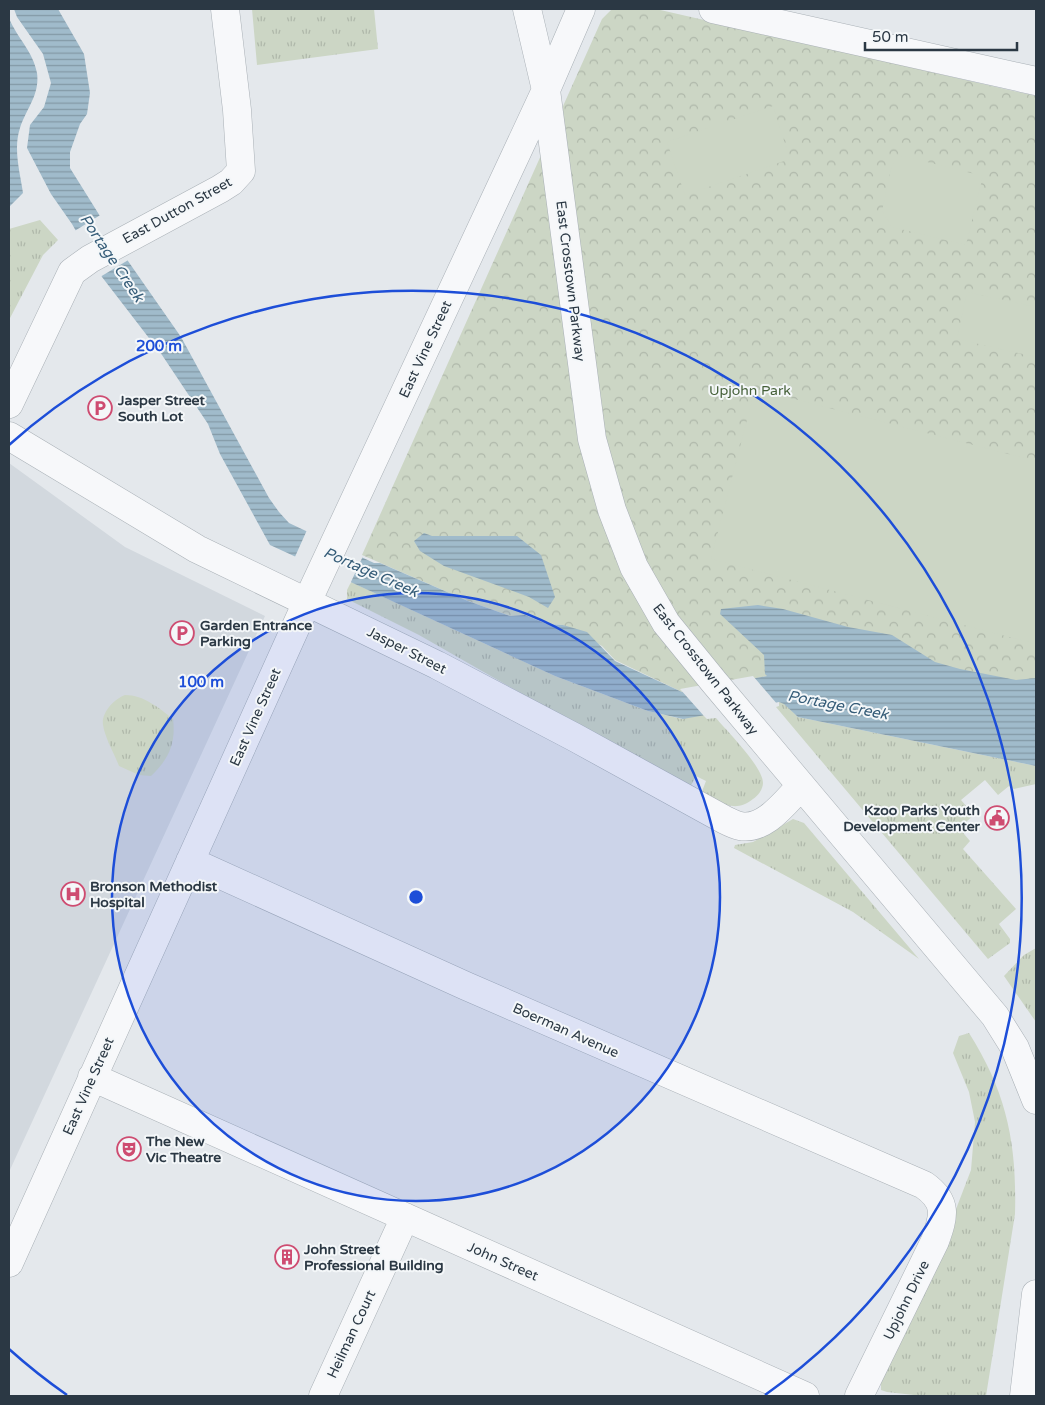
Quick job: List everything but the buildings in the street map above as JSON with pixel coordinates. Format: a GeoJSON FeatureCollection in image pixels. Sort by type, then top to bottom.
{"type":"FeatureCollection","features":[{"type":"Feature","properties":{"kind":"street","name":"East Dutton Street"},"geometry":{"type":"LineString","coordinates":[[9,404],[67,281],[77,267],[232,182],[241,171],[237,110],[224,9]]}},
{"type":"Feature","properties":{"kind":"street","name":"East Crosstown Parkway"},"geometry":{"type":"LineString","coordinates":[[527,9],[546,90],[592,439],[600,472],[634,567],[649,596],[666,622],[714,682],[995,1016],[1015,1048],[1036,1100]]}},
{"type":"Feature","properties":{"kind":"street","name":"East Vine Street"},"geometry":{"type":"LineString","coordinates":[[9,1263],[307,602],[546,90],[581,9]]}},
{"type":"Feature","properties":{"kind":"street"},"geometry":{"type":"LineString","coordinates":[[713,9],[1036,81]]}},
{"type":"Feature","properties":{"kind":"street","name":"Jasper Street"},"geometry":{"type":"LineString","coordinates":[[9,436],[197,549],[437,665],[574,736],[724,820],[740,826],[753,826],[765,820],[779,809],[801,786]]}},
{"type":"Feature","properties":{"kind":"street","name":"Boerman Avenue"},"geometry":{"type":"LineString","coordinates":[[190,861],[466,986],[924,1185],[940,1200]]}},
{"type":"Feature","properties":{"kind":"street","name":"John Street"},"geometry":{"type":"LineString","coordinates":[[92,1077],[805,1396]]}},
{"type":"Feature","properties":{"kind":"street","name":"Upjohn Drive"},"geometry":{"type":"LineString","coordinates":[[859,1396],[935,1240],[940,1226],[942,1207],[940,1200]]}},
{"type":"Feature","properties":{"kind":"street","name":"Heilman Court"},"geometry":{"type":"LineString","coordinates":[[323,1396],[405,1217]]}},
{"type":"Feature","properties":{"kind":"street"},"geometry":{"type":"LineString","coordinates":[[1024,1396],[1035,1312]]}},
{"type":"Feature","properties":{"kind":"shaded area","name":"Bronson Methodist Hospital"},"geometry":{"type":"Polygon","coordinates":[[[9,463],[125,547],[265,616],[9,1172],[9,463]]]}},
{"type":"Feature","properties":{"kind":"green space"},"geometry":{"type":"Polygon","coordinates":[[[252,9],[374,9],[378,49],[257,65],[252,9]]]}},
{"type":"Feature","properties":{"kind":"green space","name":"Upjohn Park"},"geometry":{"type":"Polygon","coordinates":[[[612,9],[656,9],[1036,96],[1036,738],[768,676],[682,692],[615,660],[602,646],[563,625],[547,624],[525,615],[510,616],[468,601],[362,555],[602,19],[612,9]]]}},
{"type":"Feature","properties":{"kind":"green space"},"geometry":{"type":"Polygon","coordinates":[[[773,106],[790,159],[685,195],[667,142],[773,106]]]}},
{"type":"Feature","properties":{"kind":"green space"},"geometry":{"type":"Polygon","coordinates":[[[903,156],[983,176],[966,245],[892,227],[882,211],[892,164],[903,156]]]}},
{"type":"Feature","properties":{"kind":"green space"},"geometry":{"type":"Polygon","coordinates":[[[40,220],[58,240],[43,255],[9,320],[9,229],[40,220]]]}},
{"type":"Feature","properties":{"kind":"green space"},"geometry":{"type":"Polygon","coordinates":[[[967,292],[1036,307],[1036,357],[957,339],[967,292]]]}},
{"type":"Feature","properties":{"kind":"green space"},"geometry":{"type":"Polygon","coordinates":[[[755,389],[1036,461],[1036,644],[711,559],[755,389]]]}},
{"type":"Feature","properties":{"kind":"green space"},"geometry":{"type":"Polygon","coordinates":[[[351,582],[555,676],[648,711],[682,719],[702,714],[707,719],[716,718],[744,749],[757,768],[763,783],[761,790],[757,796],[746,803],[734,806],[721,803],[701,794],[706,781],[696,776],[689,789],[419,635],[347,599],[347,590],[351,582]]]}},
{"type":"Feature","properties":{"kind":"green space"},"geometry":{"type":"Polygon","coordinates":[[[125,695],[145,700],[173,719],[174,728],[170,750],[167,757],[151,776],[139,775],[119,766],[106,735],[103,720],[106,711],[113,703],[125,695]]]}},
{"type":"Feature","properties":{"kind":"green space"},"geometry":{"type":"Polygon","coordinates":[[[779,702],[784,703],[798,717],[1036,766],[1036,784],[1014,789],[1009,786],[998,795],[985,780],[961,800],[974,815],[959,828],[970,841],[963,849],[1016,909],[999,924],[1010,939],[1010,943],[988,959],[776,707],[779,706],[779,702]]]}},
{"type":"Feature","properties":{"kind":"green space"},"geometry":{"type":"Polygon","coordinates":[[[793,819],[804,823],[919,959],[853,912],[734,848],[735,845],[753,842],[793,819]]]}},
{"type":"Feature","properties":{"kind":"green space"},"geometry":{"type":"Polygon","coordinates":[[[1036,948],[1036,1022],[1004,976],[1024,955],[1036,948]]]}},
{"type":"Feature","properties":{"kind":"green space"},"geometry":{"type":"Polygon","coordinates":[[[969,1033],[993,1077],[1001,1098],[1007,1120],[1014,1165],[1015,1214],[986,1396],[923,1396],[887,1392],[881,1390],[881,1378],[948,1230],[971,1170],[975,1122],[969,1092],[953,1053],[959,1036],[969,1033]]]}},
{"type":"Feature","properties":{"kind":"water","name":"Portage Creek"},"geometry":{"type":"Polygon","coordinates":[[[14,9],[58,9],[84,54],[90,93],[87,114],[80,124],[70,152],[70,168],[128,261],[181,337],[269,498],[289,523],[374,563],[380,563],[468,601],[510,616],[525,615],[547,624],[563,625],[587,632],[615,661],[682,692],[767,676],[765,674],[764,655],[720,614],[721,609],[758,605],[783,609],[848,627],[892,635],[935,662],[960,669],[1016,680],[1036,678],[1036,766],[798,717],[784,704],[779,702],[683,719],[648,711],[555,676],[270,545],[220,454],[208,424],[162,355],[102,277],[72,224],[51,194],[27,148],[30,125],[44,107],[51,83],[43,54],[17,17],[14,9]]]}},
{"type":"Feature","properties":{"kind":"water"},"geometry":{"type":"Polygon","coordinates":[[[9,18],[32,58],[37,73],[37,81],[35,95],[20,128],[17,144],[23,193],[9,207],[9,18]]]}},
{"type":"Feature","properties":{"kind":"water"},"geometry":{"type":"Polygon","coordinates":[[[424,533],[432,536],[517,536],[541,555],[555,597],[548,608],[529,597],[444,566],[420,551],[414,541],[424,533]]]}},
{"type":"Feature","properties":{"kind":"pier"},"geometry":{"type":"Polygon","coordinates":[[[102,214],[130,259],[100,277],[73,232],[102,214]]]}},
{"type":"Feature","properties":{"kind":"pier"},"geometry":{"type":"Polygon","coordinates":[[[307,530],[363,556],[350,584],[294,559],[307,530]]]}},
{"type":"Feature","properties":{"kind":"pier"},"geometry":{"type":"Polygon","coordinates":[[[753,676],[778,705],[704,716],[680,689],[753,676]]]}},
{"type":"Feature","properties":{"kind":"place","name":"Jasper Street South Lot"},"geometry":{"type":"Point","coordinates":[100,408]}},
{"type":"Feature","properties":{"kind":"place","name":"Garden Entrance Parking"},"geometry":{"type":"Point","coordinates":[182,633]}},
{"type":"Feature","properties":{"kind":"place","name":"Kzoo Parks Youth Development Center"},"geometry":{"type":"Point","coordinates":[997,818]}},
{"type":"Feature","properties":{"kind":"place","name":"Bronson Methodist Hospital"},"geometry":{"type":"Point","coordinates":[73,894]}},
{"type":"Feature","properties":{"kind":"place","name":"The New Vic Theatre"},"geometry":{"type":"Point","coordinates":[129,1149]}},
{"type":"Feature","properties":{"kind":"place","name":"John Street Professional Building"},"geometry":{"type":"Point","coordinates":[287,1257]}}]}
